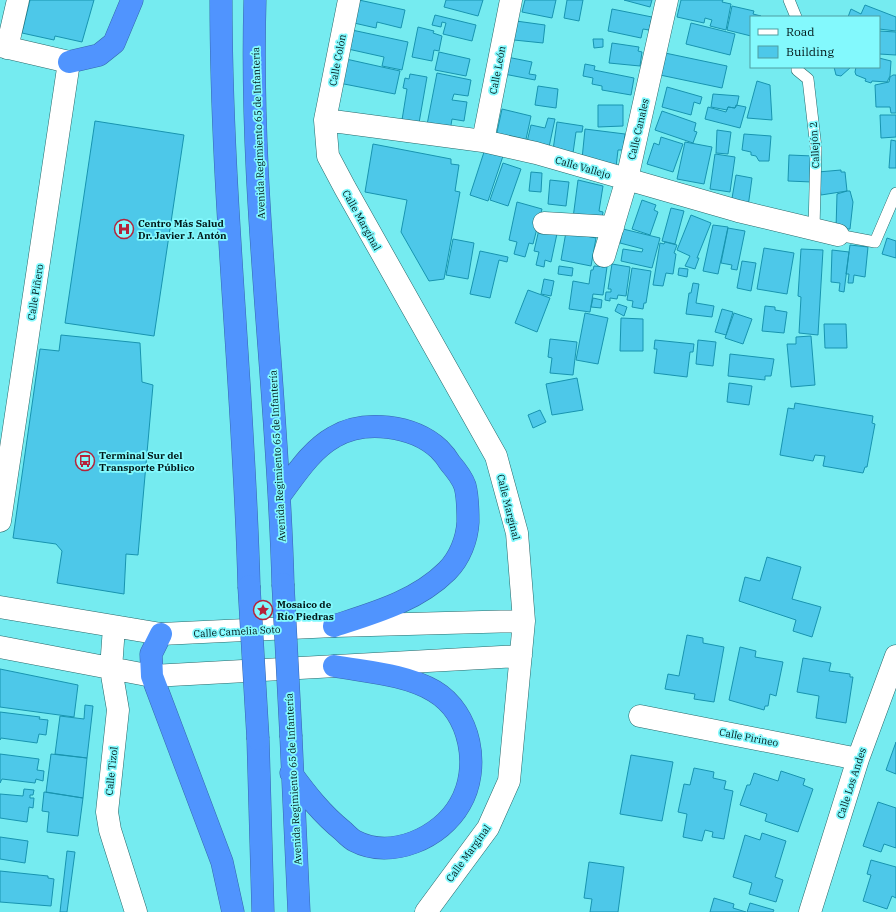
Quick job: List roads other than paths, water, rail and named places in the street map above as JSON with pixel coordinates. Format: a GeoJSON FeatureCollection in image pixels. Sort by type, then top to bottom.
{"type":"FeatureCollection","features":[{"type":"Feature","properties":{"kind":"highway"},"geometry":{"type":"LineString","coordinates":[[69,62],[99,55],[114,43],[132,0]]}},
{"type":"Feature","properties":{"kind":"highway"},"geometry":{"type":"LineString","coordinates":[[222,0],[227,205],[246,495],[249,586],[258,739],[263,912]]}},
{"type":"Feature","properties":{"kind":"highway","name":"Avenida Regimiento 65 de Infantería"},"geometry":{"type":"LineString","coordinates":[[255,0],[253,59],[261,216],[281,494],[283,584],[291,737],[291,773],[299,912]]}},
{"type":"Feature","properties":{"kind":"highway"},"geometry":{"type":"LineString","coordinates":[[281,494],[302,464],[333,437],[368,427],[411,432],[426,439],[438,448],[458,472],[464,484],[467,499],[467,527],[464,542],[456,560],[448,570],[417,593],[386,609],[334,626]]}},
{"type":"Feature","properties":{"kind":"highway"},"geometry":{"type":"LineString","coordinates":[[161,634],[150,654],[152,676],[222,862],[233,912]]}},
{"type":"Feature","properties":{"kind":"highway"},"geometry":{"type":"LineString","coordinates":[[291,773],[315,806],[334,824],[355,841],[376,848],[401,846],[424,837],[446,823],[461,803],[470,772],[470,743],[457,712],[435,692],[418,683],[395,676],[334,666]]}},
{"type":"Feature","properties":{"kind":"street"},"geometry":{"type":"LineString","coordinates":[[18,0],[4,47],[69,62]]}},
{"type":"Feature","properties":{"kind":"street","name":"Calle Colón"},"geometry":{"type":"LineString","coordinates":[[325,120],[349,0]]}},
{"type":"Feature","properties":{"kind":"street","name":"Calle León"},"geometry":{"type":"LineString","coordinates":[[484,141],[511,0]]}},
{"type":"Feature","properties":{"kind":"street","name":"Calle Canales"},"geometry":{"type":"LineString","coordinates":[[604,256],[627,179],[667,0]]}},
{"type":"Feature","properties":{"kind":"street","name":"Calle Piñero"},"geometry":{"type":"LineString","coordinates":[[0,521],[69,62]]}},
{"type":"Feature","properties":{"kind":"street","name":"Calle Vallejo"},"geometry":{"type":"LineString","coordinates":[[325,120],[484,141],[536,153],[738,211],[838,235]]}},
{"type":"Feature","properties":{"kind":"street","name":"Calle Marginal"},"geometry":{"type":"LineString","coordinates":[[325,120],[328,156],[344,188],[496,456],[517,533],[524,621],[509,781],[488,828],[426,912]]}},
{"type":"Feature","properties":{"kind":"street"},"geometry":{"type":"LineString","coordinates":[[544,223],[613,226]]}},
{"type":"Feature","properties":{"kind":"street","name":"Calle Camelia Soto"},"geometry":{"type":"LineString","coordinates":[[0,607],[161,634],[334,626],[524,621]]}},
{"type":"Feature","properties":{"kind":"street","name":"Calle Tizol"},"geometry":{"type":"LineString","coordinates":[[114,627],[111,669],[118,710],[107,812],[110,830],[136,912]]}},
{"type":"Feature","properties":{"kind":"street"},"geometry":{"type":"LineString","coordinates":[[0,647],[152,676],[521,656]]}},
{"type":"Feature","properties":{"kind":"street","name":"Calle Los Andes"},"geometry":{"type":"LineString","coordinates":[[810,912],[858,759],[896,656]]}},
{"type":"Feature","properties":{"kind":"street","name":"Calle Pirineo"},"geometry":{"type":"LineString","coordinates":[[640,716],[858,759]]}},
{"type":"Feature","properties":{"kind":"lane"},"geometry":{"type":"LineString","coordinates":[[789,0],[796,16]]}},
{"type":"Feature","properties":{"kind":"lane","name":"Callejón 2"},"geometry":{"type":"LineString","coordinates":[[797,68],[797,70],[808,79],[816,148],[814,229]]}},
{"type":"Feature","properties":{"kind":"lane"},"geometry":{"type":"LineString","coordinates":[[838,235],[875,242],[896,193]]}},
{"type":"Feature","properties":{"kind":"place","name":"Centro Más Salud Dr. Javier J. Antón"},"geometry":{"type":"Point","coordinates":[124,229]}},
{"type":"Feature","properties":{"kind":"place","name":"Terminal Sur del Transporte Público"},"geometry":{"type":"Point","coordinates":[85,461]}},
{"type":"Feature","properties":{"kind":"place","name":"Mosaico de Río Piedras"},"geometry":{"type":"Point","coordinates":[263,610]}}]}
